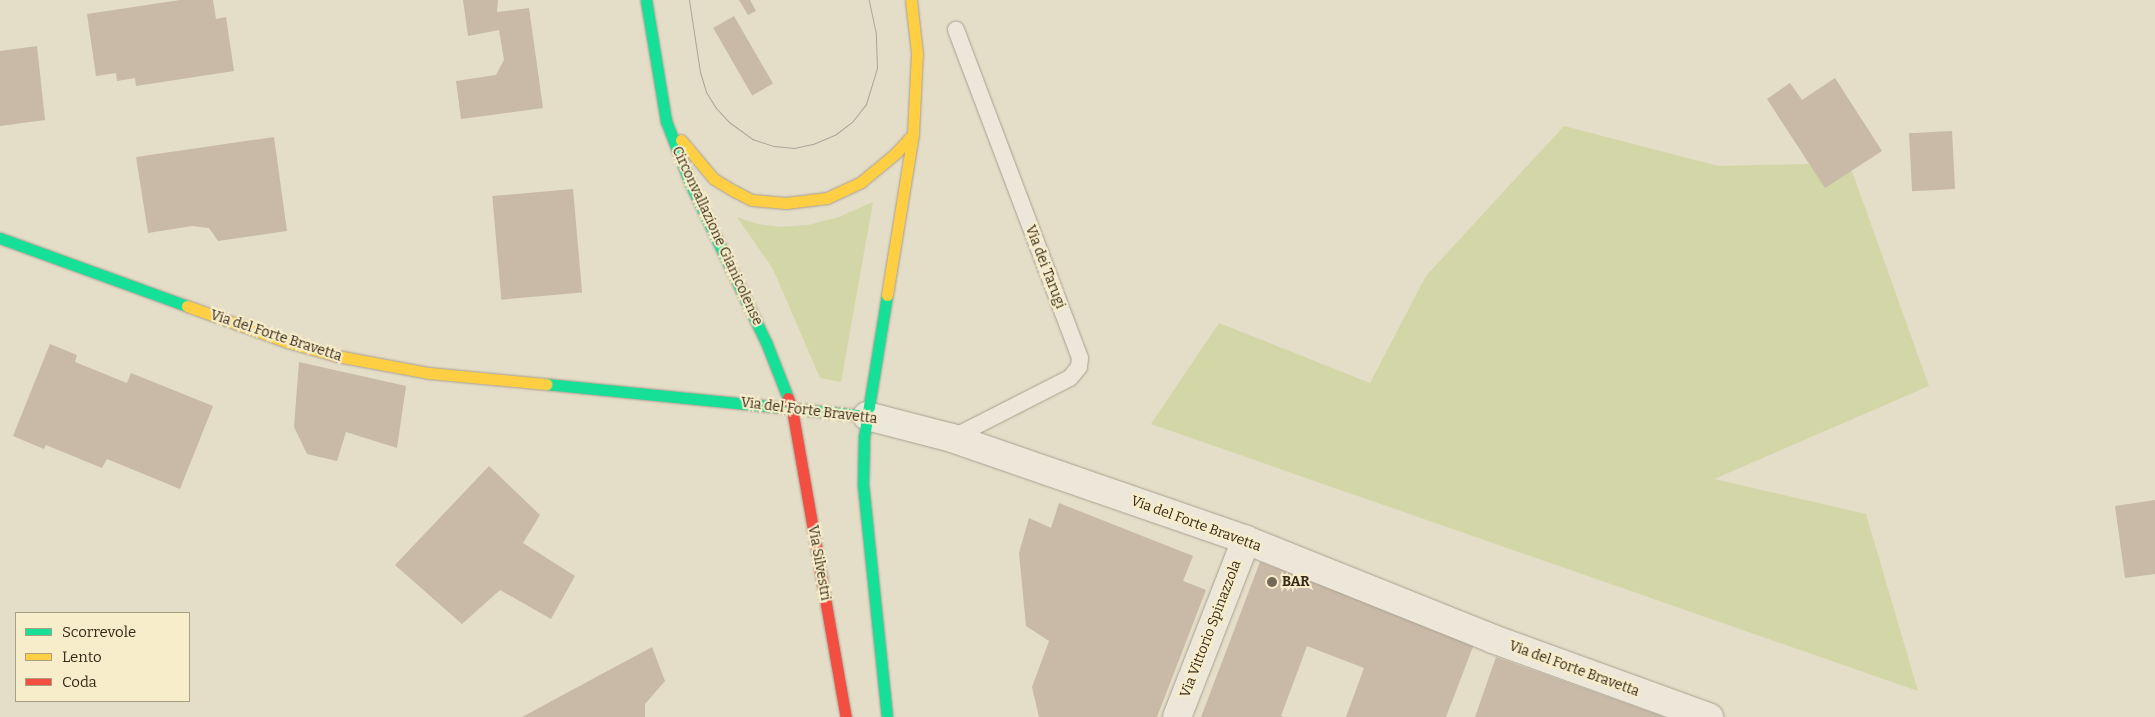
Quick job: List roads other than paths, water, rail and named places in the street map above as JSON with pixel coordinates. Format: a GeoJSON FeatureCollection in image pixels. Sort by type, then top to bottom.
{"type":"FeatureCollection","features":[{"type":"Feature","properties":{"kind":"main road","name":"Circonvallazione Gianicolense"},"geometry":{"type":"LineString","coordinates":[[646,0],[656,71],[666,121],[690,183],[766,342],[792,408]]}},
{"type":"Feature","properties":{"kind":"main road"},"geometry":{"type":"LineString","coordinates":[[887,717],[863,483],[867,416],[914,134],[917,53],[911,0]]}},
{"type":"Feature","properties":{"kind":"main road"},"geometry":{"type":"LineString","coordinates":[[666,121],[692,155],[714,179],[752,200],[773,203],[812,201],[849,189],[871,175],[914,134]]}},
{"type":"Feature","properties":{"kind":"main road","name":"Via del Forte Bravetta"},"geometry":{"type":"LineString","coordinates":[[0,238],[268,336],[337,356],[428,373],[867,416]]}},
{"type":"Feature","properties":{"kind":"main road","name":"Via Silvestri"},"geometry":{"type":"LineString","coordinates":[[792,408],[846,717]]}},
{"type":"Feature","properties":{"kind":"street","name":"Via del Forte Bravetta"},"geometry":{"type":"LineString","coordinates":[[867,416],[952,438],[1246,540],[1493,639],[1708,717]]}},
{"type":"Feature","properties":{"kind":"street","name":"Via Vittorio Spinazzola"},"geometry":{"type":"LineString","coordinates":[[1176,717],[1246,540]]}},
{"type":"Feature","properties":{"kind":"lane","name":"Via dei Tarugi"},"geometry":{"type":"LineString","coordinates":[[952,438],[1070,378],[1079,367],[1080,358],[956,30]]}},
{"type":"Feature","properties":{"kind":"tram line"},"geometry":{"type":"LineString","coordinates":[[689,0],[700,72],[706,92],[716,108],[729,122],[752,139],[774,146],[794,148],[813,144],[836,134],[852,122],[866,104],[877,68],[876,34],[869,0]]}},
{"type":"Feature","properties":{"kind":"place","name":"BAR"},"geometry":{"type":"Point","coordinates":[1272,582]}}]}
